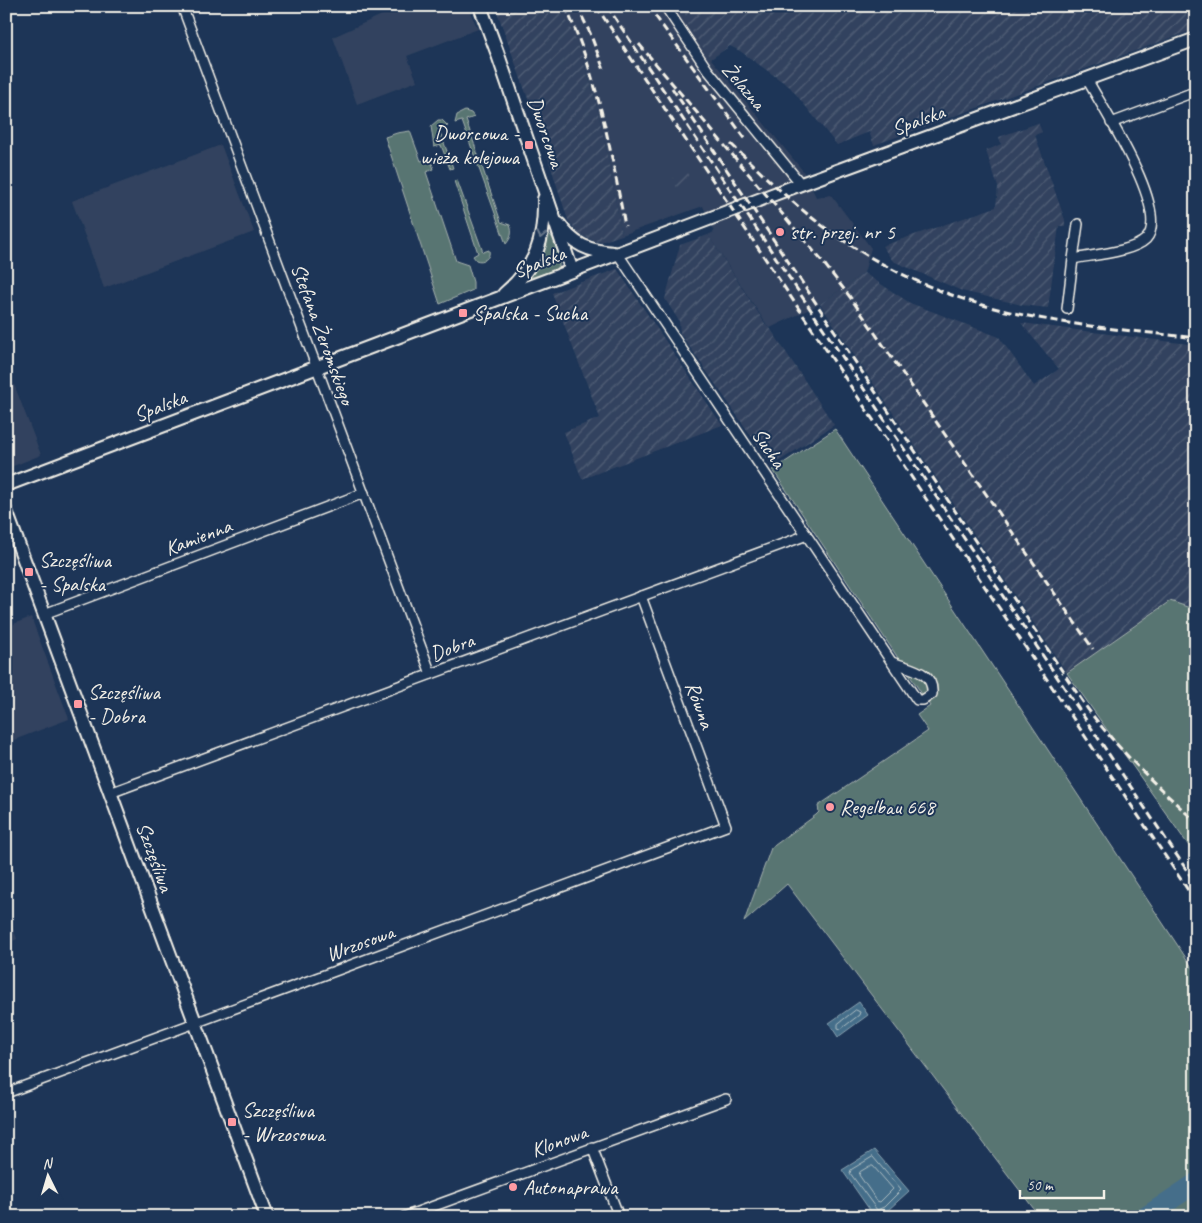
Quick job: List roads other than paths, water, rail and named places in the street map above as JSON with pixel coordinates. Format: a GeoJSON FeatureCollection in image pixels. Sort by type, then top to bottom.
{"type":"FeatureCollection","features":[{"type":"Feature","properties":{"kind":"street","name":"Stefana Żeromskiego"},"geometry":{"type":"LineString","coordinates":[[182,6],[431,674]]}},
{"type":"Feature","properties":{"kind":"street","name":"Dworcowa"},"geometry":{"type":"LineString","coordinates":[[480,6],[572,271]]}},
{"type":"Feature","properties":{"kind":"street","name":"Żelazna"},"geometry":{"type":"LineString","coordinates":[[665,6],[707,69],[801,184]]}},
{"type":"Feature","properties":{"kind":"street","name":"Spalska"},"geometry":{"type":"LineString","coordinates":[[6,485],[801,184],[1196,39]]}},
{"type":"Feature","properties":{"kind":"street"},"geometry":{"type":"LineString","coordinates":[[1073,259],[1125,249],[1138,244],[1146,239],[1152,226],[1150,207],[1136,167],[1086,79]]}},
{"type":"Feature","properties":{"kind":"street"},"geometry":{"type":"LineString","coordinates":[[1111,123],[1194,92]]}},
{"type":"Feature","properties":{"kind":"street"},"geometry":{"type":"LineString","coordinates":[[498,300],[523,277],[538,248],[543,221],[543,186]]}},
{"type":"Feature","properties":{"kind":"street"},"geometry":{"type":"LineString","coordinates":[[553,216],[565,234],[578,244],[596,252],[618,254]]}},
{"type":"Feature","properties":{"kind":"street"},"geometry":{"type":"LineString","coordinates":[[1067,309],[1078,224]]}},
{"type":"Feature","properties":{"kind":"street","name":"Sucha"},"geometry":{"type":"LineString","coordinates":[[618,254],[917,700],[924,700],[932,694],[933,684],[928,676],[892,662]]}},
{"type":"Feature","properties":{"kind":"street","name":"Kamienna"},"geometry":{"type":"LineString","coordinates":[[44,614],[364,493]]}},
{"type":"Feature","properties":{"kind":"street","name":"Szczęśliwa"},"geometry":{"type":"LineString","coordinates":[[6,511],[267,1217]]}},
{"type":"Feature","properties":{"kind":"street","name":"Dobra"},"geometry":{"type":"LineString","coordinates":[[110,793],[807,535]]}},
{"type":"Feature","properties":{"kind":"street","name":"Równa"},"geometry":{"type":"LineString","coordinates":[[641,596],[726,826]]}},
{"type":"Feature","properties":{"kind":"street","name":"Wrzosowa"},"geometry":{"type":"LineString","coordinates":[[6,1093],[726,826]]}},
{"type":"Feature","properties":{"kind":"street","name":"Klonowa"},"geometry":{"type":"LineString","coordinates":[[404,1217],[726,1098]]}},
{"type":"Feature","properties":{"kind":"street"},"geometry":{"type":"LineString","coordinates":[[592,1148],[619,1217]]}},
{"type":"Feature","properties":{"kind":"water"},"geometry":{"type":"Polygon","coordinates":[[[859,1002],[868,1015],[838,1037],[829,1023],[859,1002]]]}},
{"type":"Feature","properties":{"kind":"water"},"geometry":{"type":"Polygon","coordinates":[[[874,1150],[909,1191],[887,1211],[874,1216],[842,1170],[874,1150]]]}},
{"type":"Feature","properties":{"kind":"waterway"},"geometry":{"type":"LineString","coordinates":[[1145,1217],[1196,1183]]}},
{"type":"Feature","properties":{"kind":"railway"},"geometry":{"type":"LineString","coordinates":[[565,6],[595,87],[609,142],[625,226]]}},
{"type":"Feature","properties":{"kind":"railway"},"geometry":{"type":"LineString","coordinates":[[577,6],[604,70]]}},
{"type":"Feature","properties":{"kind":"railway"},"geometry":{"type":"LineString","coordinates":[[596,6],[1196,902]]}},
{"type":"Feature","properties":{"kind":"railway"},"geometry":{"type":"LineString","coordinates":[[607,6],[1196,884]]}},
{"type":"Feature","properties":{"kind":"railway"},"geometry":{"type":"LineString","coordinates":[[648,6],[747,141]]}},
{"type":"Feature","properties":{"kind":"railway"},"geometry":{"type":"LineString","coordinates":[[639,44],[822,261],[850,297],[1093,649]]}},
{"type":"Feature","properties":{"kind":"railway"},"geometry":{"type":"LineString","coordinates":[[672,88],[1087,708],[1125,753],[1196,822]]}},
{"type":"Feature","properties":{"kind":"railway"},"geometry":{"type":"LineString","coordinates":[[731,144],[793,202],[820,224],[889,268],[928,286],[969,301],[1015,313],[1092,326],[1196,338]]}},
{"type":"Feature","properties":{"kind":"place","name":"Dworcowa - wieża kolejowa"},"geometry":{"type":"Point","coordinates":[529,145]}},
{"type":"Feature","properties":{"kind":"place","name":"str. przej. nr 5"},"geometry":{"type":"Point","coordinates":[780,232]}},
{"type":"Feature","properties":{"kind":"place","name":"Spalska - Sucha"},"geometry":{"type":"Point","coordinates":[463,313]}},
{"type":"Feature","properties":{"kind":"place","name":"Szczęśliwa - Spalska"},"geometry":{"type":"Point","coordinates":[29,572]}},
{"type":"Feature","properties":{"kind":"place","name":"Szczęśliwa - Dobra"},"geometry":{"type":"Point","coordinates":[78,704]}},
{"type":"Feature","properties":{"kind":"place","name":"Regelbau 668"},"geometry":{"type":"Point","coordinates":[830,807]}},
{"type":"Feature","properties":{"kind":"place","name":"Szczęśliwa - Wrzosowa"},"geometry":{"type":"Point","coordinates":[232,1122]}},
{"type":"Feature","properties":{"kind":"place","name":"Autonaprawa"},"geometry":{"type":"Point","coordinates":[513,1187]}}]}
